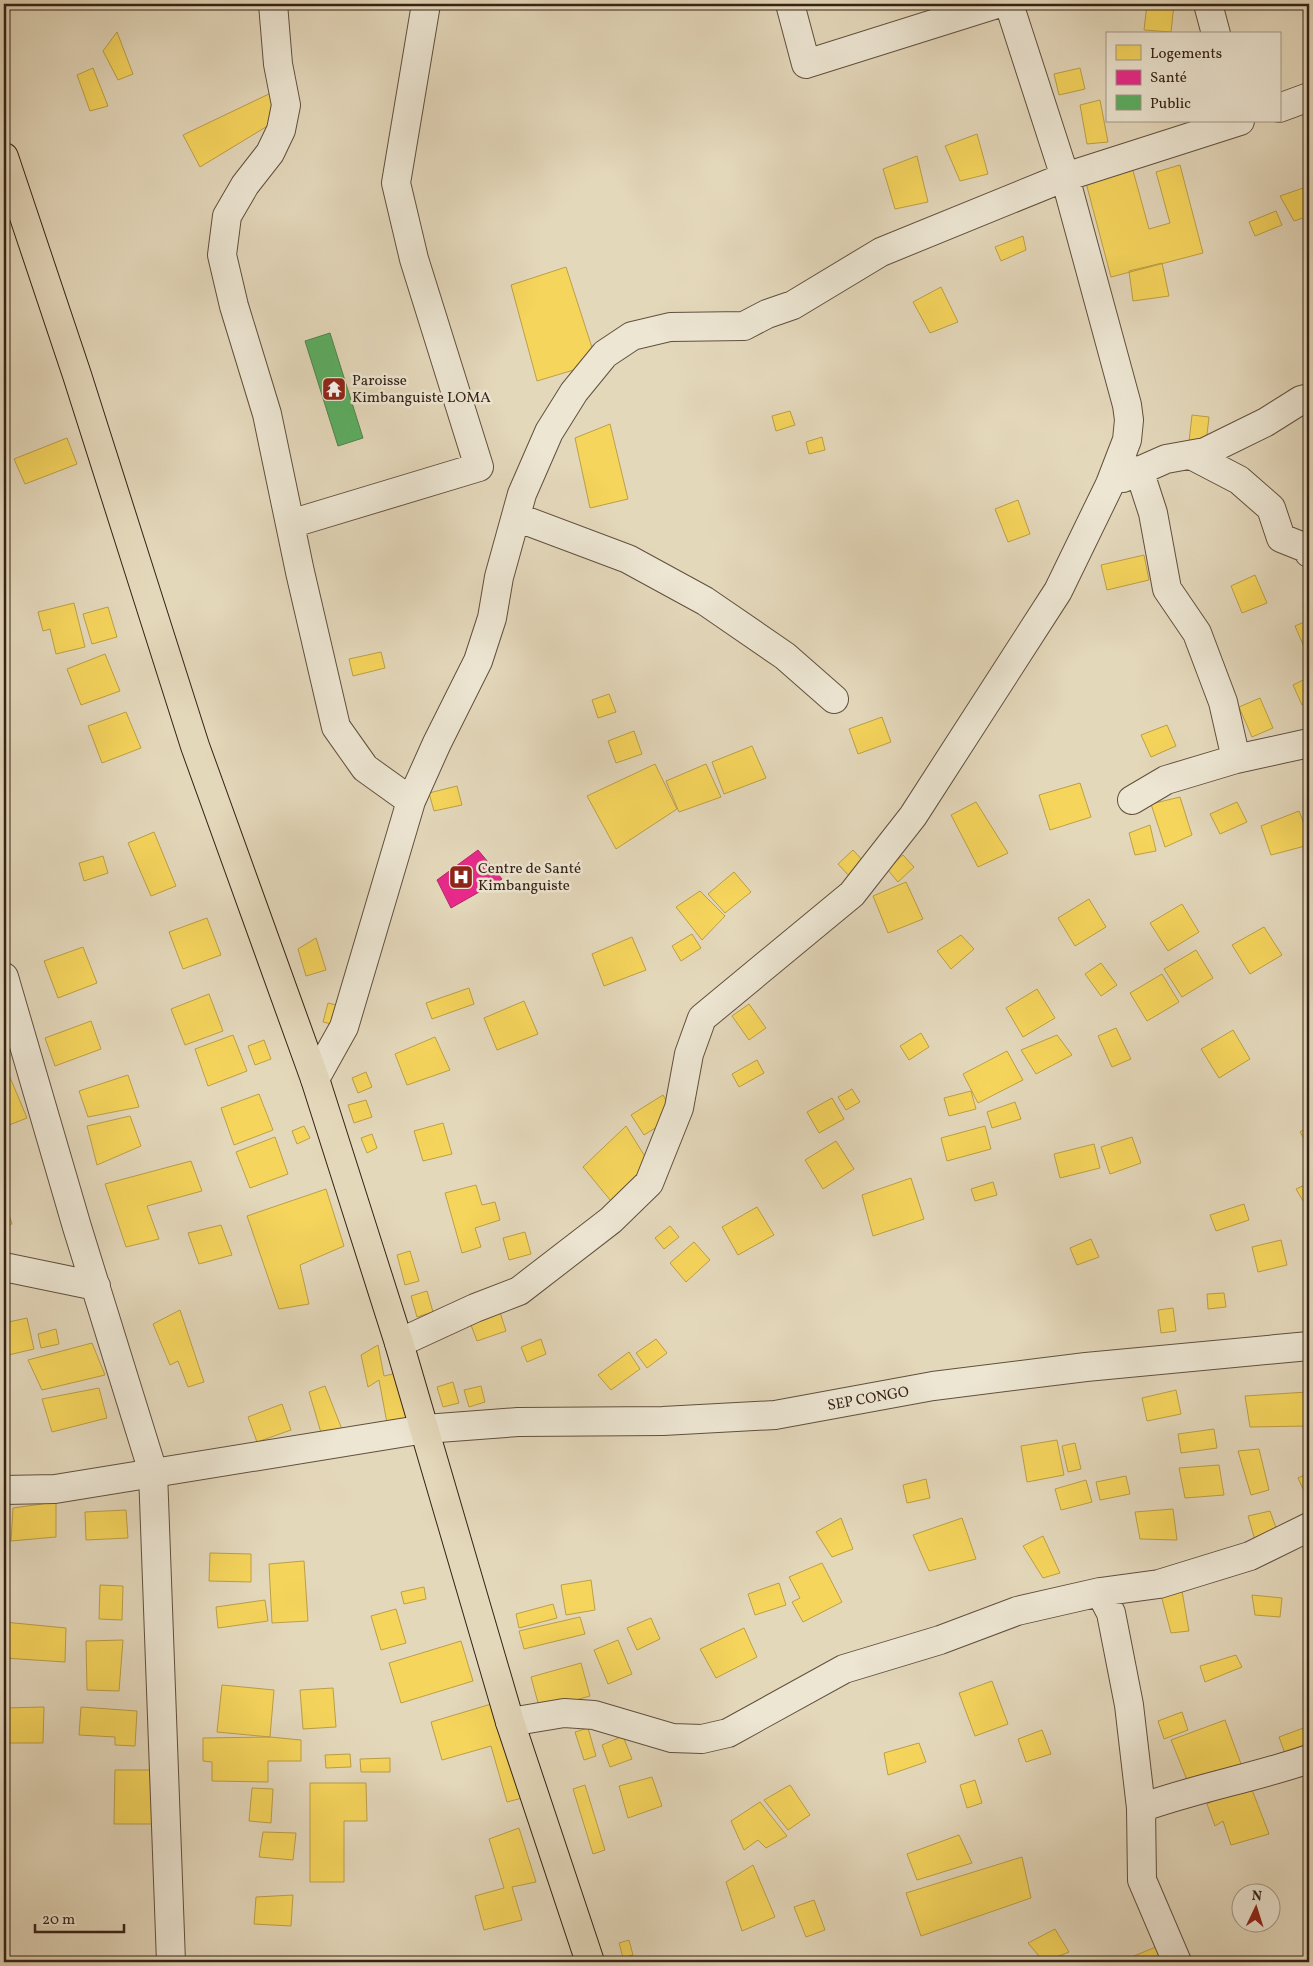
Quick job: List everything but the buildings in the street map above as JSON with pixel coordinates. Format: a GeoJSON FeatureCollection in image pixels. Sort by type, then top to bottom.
{"type":"FeatureCollection","features":[{"type":"Feature","properties":{"kind":"main road"},"geometry":{"type":"LineString","coordinates":[[4,157],[80,385],[195,746],[315,1079],[399,1343],[510,1722],[590,1962]]}},
{"type":"Feature","properties":{"kind":"street"},"geometry":{"type":"LineString","coordinates":[[273,4],[278,64],[286,105],[281,130],[270,153],[245,185],[227,216],[222,254],[234,306],[267,414],[336,727],[365,768],[411,801]]}},
{"type":"Feature","properties":{"kind":"street"},"geometry":{"type":"LineString","coordinates":[[290,524],[479,467],[414,259],[396,183],[426,4]]}},
{"type":"Feature","properties":{"kind":"street"},"geometry":{"type":"LineString","coordinates":[[790,4],[806,64],[997,4]]}},
{"type":"Feature","properties":{"kind":"street"},"geometry":{"type":"LineString","coordinates":[[399,1343],[475,1308],[520,1291],[611,1220],[649,1184],[679,1108],[689,1054],[702,1018],[852,894],[913,816],[1058,591],[1110,484],[1127,440],[1129,420],[1065,176],[1009,4]]}},
{"type":"Feature","properties":{"kind":"street"},"geometry":{"type":"LineString","coordinates":[[1208,4],[1215,32]]}},
{"type":"Feature","properties":{"kind":"street"},"geometry":{"type":"LineString","coordinates":[[1280,108],[1309,97]]}},
{"type":"Feature","properties":{"kind":"street"},"geometry":{"type":"LineString","coordinates":[[315,1079],[344,1027],[390,863],[411,801],[437,743],[478,661],[492,618],[499,577],[522,494],[549,432],[574,392],[605,354],[632,336],[670,327],[744,326],[767,314],[793,305],[882,252],[1065,176],[1236,122]]}},
{"type":"Feature","properties":{"kind":"street"},"geometry":{"type":"LineString","coordinates":[[1110,484],[1166,460],[1205,452],[1238,437],[1301,400],[1309,398]]}},
{"type":"Feature","properties":{"kind":"street"},"geometry":{"type":"LineString","coordinates":[[1191,455],[1239,480],[1271,508],[1281,538],[1306,548],[1309,553]]}},
{"type":"Feature","properties":{"kind":"street"},"geometry":{"type":"LineString","coordinates":[[1139,470],[1153,513],[1167,589],[1197,633],[1223,702],[1236,759]]}},
{"type":"Feature","properties":{"kind":"street"},"geometry":{"type":"LineString","coordinates":[[516,517],[628,559],[705,601],[785,656],[834,699]]}},
{"type":"Feature","properties":{"kind":"street"},"geometry":{"type":"LineString","coordinates":[[1132,800],[1166,780],[1236,759],[1309,743]]}},
{"type":"Feature","properties":{"kind":"street"},"geometry":{"type":"LineString","coordinates":[[4,977],[153,1472],[171,1962]]}},
{"type":"Feature","properties":{"kind":"street"},"geometry":{"type":"LineString","coordinates":[[4,1267],[96,1286]]}},
{"type":"Feature","properties":{"kind":"street","name":"SEP CONGO"},"geometry":{"type":"LineString","coordinates":[[4,1490],[55,1489],[425,1429],[518,1422],[663,1421],[775,1415],[971,1381],[1086,1367],[1309,1346]]}},
{"type":"Feature","properties":{"kind":"street"},"geometry":{"type":"LineString","coordinates":[[510,1722],[564,1713],[594,1715],[672,1738],[702,1738],[728,1733],[844,1669],[940,1640],[1017,1611],[1100,1592],[1159,1584],[1232,1562],[1250,1556],[1309,1527]]}},
{"type":"Feature","properties":{"kind":"street"},"geometry":{"type":"LineString","coordinates":[[1100,1592],[1112,1613],[1136,1751],[1142,1808],[1142,1880],[1177,1962]]}},
{"type":"Feature","properties":{"kind":"street"},"geometry":{"type":"LineString","coordinates":[[1142,1808],[1177,1795],[1263,1774],[1309,1759]]}},
{"type":"Feature","properties":{"kind":"place","name":"Paroisse Kimbanguiste LOMA"},"geometry":{"type":"Point","coordinates":[334,389]}},
{"type":"Feature","properties":{"kind":"place","name":"Centre de Santé Kimbanguiste"},"geometry":{"type":"Point","coordinates":[461,877]}}]}
